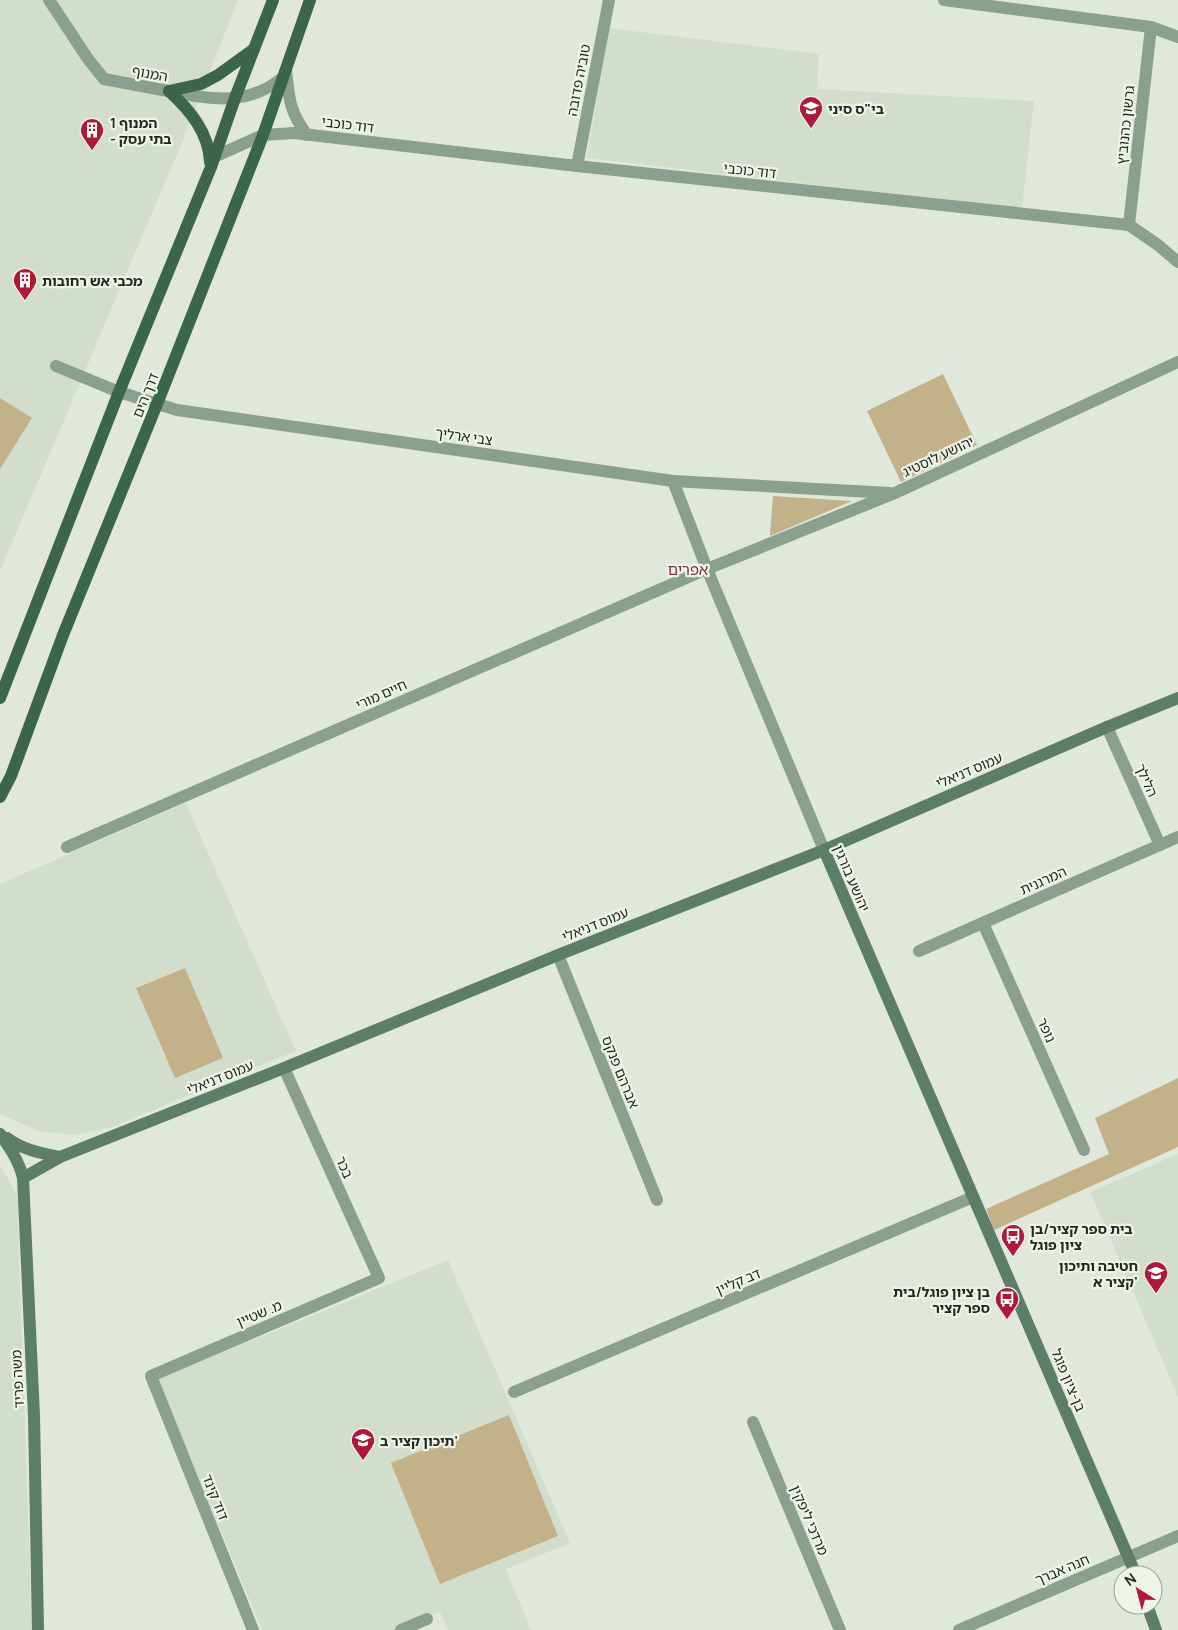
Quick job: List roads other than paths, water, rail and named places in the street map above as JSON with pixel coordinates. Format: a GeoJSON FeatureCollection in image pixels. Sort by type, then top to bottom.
{"type":"FeatureCollection","features":[{"type":"Feature","properties":{"kind":"main road","name":"דרך הים"},"geometry":{"type":"LineString","coordinates":[[0,698],[119,392],[212,162],[273,0]]}},
{"type":"Feature","properties":{"kind":"main road","name":"דרך הים"},"geometry":{"type":"LineString","coordinates":[[0,797],[11,776],[63,635],[263,135],[310,0]]}},
{"type":"Feature","properties":{"kind":"main road"},"geometry":{"type":"LineString","coordinates":[[169,91],[201,84],[218,75],[254,49]]}},
{"type":"Feature","properties":{"kind":"main road"},"geometry":{"type":"LineString","coordinates":[[169,91],[182,103],[199,126],[210,148],[212,162]]}},
{"type":"Feature","properties":{"kind":"street","name":"המנוף"},"geometry":{"type":"LineString","coordinates":[[49,0],[88,59],[104,79],[209,99],[252,95],[273,86],[284,73]]}},
{"type":"Feature","properties":{"kind":"street","name":"טוביה פדובה"},"geometry":{"type":"LineString","coordinates":[[577,166],[609,0]]}},
{"type":"Feature","properties":{"kind":"street"},"geometry":{"type":"LineString","coordinates":[[944,0],[1151,27],[1178,37]]}},
{"type":"Feature","properties":{"kind":"street","name":"גרשון כהנוביץ"},"geometry":{"type":"LineString","coordinates":[[1129,225],[1151,27]]}},
{"type":"Feature","properties":{"kind":"street","name":"דוד כוכבי"},"geometry":{"type":"LineString","coordinates":[[284,73],[292,109],[307,134]]}},
{"type":"Feature","properties":{"kind":"street","name":"דוד כוכבי"},"geometry":{"type":"LineString","coordinates":[[212,162],[263,135],[307,134],[577,166],[1129,225],[1158,245],[1178,262]]}},
{"type":"Feature","properties":{"kind":"street","name":"יהושע לוסטיג"},"geometry":{"type":"LineString","coordinates":[[707,568],[895,493],[1178,362]]}},
{"type":"Feature","properties":{"kind":"street","name":"צבי ארליך"},"geometry":{"type":"LineString","coordinates":[[56,366],[119,392],[177,410],[673,481],[895,493]]}},
{"type":"Feature","properties":{"kind":"street"},"geometry":{"type":"LineString","coordinates":[[673,481],[707,568]]}},
{"type":"Feature","properties":{"kind":"street","name":"חיים מורי"},"geometry":{"type":"LineString","coordinates":[[66,847],[707,568]]}},
{"type":"Feature","properties":{"kind":"street","name":"יהושע בורגין"},"geometry":{"type":"LineString","coordinates":[[707,568],[824,850],[973,1197]]}},
{"type":"Feature","properties":{"kind":"street","name":"עמוס דניאלי"},"geometry":{"type":"LineString","coordinates":[[23,1178],[60,1157],[284,1068],[558,955],[824,850],[1178,698]]}},
{"type":"Feature","properties":{"kind":"street","name":"הלילך"},"geometry":{"type":"LineString","coordinates":[[1107,727],[1160,845]]}},
{"type":"Feature","properties":{"kind":"street","name":"המרגנית"},"geometry":{"type":"LineString","coordinates":[[919,951],[1178,837]]}},
{"type":"Feature","properties":{"kind":"street","name":"נופר"},"geometry":{"type":"LineString","coordinates":[[983,923],[1084,1150]]}},
{"type":"Feature","properties":{"kind":"street","name":"אברהם פנקס"},"geometry":{"type":"LineString","coordinates":[[558,955],[657,1200]]}},
{"type":"Feature","properties":{"kind":"street","name":"בכר"},"geometry":{"type":"LineString","coordinates":[[284,1068],[379,1278]]}},
{"type":"Feature","properties":{"kind":"street"},"geometry":{"type":"LineString","coordinates":[[0,1134],[17,1146],[60,1157]]}},
{"type":"Feature","properties":{"kind":"street","name":"משה פריד"},"geometry":{"type":"LineString","coordinates":[[0,1134],[20,1165],[23,1178],[34,1416],[38,1630]]}},
{"type":"Feature","properties":{"kind":"street","name":"דב קליין"},"geometry":{"type":"LineString","coordinates":[[514,1392],[973,1197]]}},
{"type":"Feature","properties":{"kind":"street","name":"בן-ציון פוגל"},"geometry":{"type":"LineString","coordinates":[[973,1197],[1132,1565]]}},
{"type":"Feature","properties":{"kind":"street","name":"מ. שטיין"},"geometry":{"type":"LineString","coordinates":[[151,1376],[379,1278]]}},
{"type":"Feature","properties":{"kind":"street","name":"דוד קינד"},"geometry":{"type":"LineString","coordinates":[[151,1376],[253,1630]]}},
{"type":"Feature","properties":{"kind":"street","name":"מרדכי ליפקין"},"geometry":{"type":"LineString","coordinates":[[752,1422],[840,1630]]}},
{"type":"Feature","properties":{"kind":"street","name":"חנה אברך"},"geometry":{"type":"LineString","coordinates":[[959,1630],[1178,1536]]}},
{"type":"Feature","properties":{"kind":"street"},"geometry":{"type":"LineString","coordinates":[[1151,1615],[1156,1630]]}},
{"type":"Feature","properties":{"kind":"street"},"geometry":{"type":"LineString","coordinates":[[402,1630],[427,1619]]}},
{"type":"Feature","properties":{"kind":"place","name":"בי\"ס סיני"},"geometry":{"type":"Point","coordinates":[811,129]}},
{"type":"Feature","properties":{"kind":"place","name":"המנוף 1 - בתי עסק"},"geometry":{"type":"Point","coordinates":[92,151]}},
{"type":"Feature","properties":{"kind":"place","name":"מכבי אש רחובות"},"geometry":{"type":"Point","coordinates":[25,301]}},
{"type":"Feature","properties":{"kind":"place","name":"בית ספר קציר/בן ציון פוגל"},"geometry":{"type":"Point","coordinates":[1013,1257]}},
{"type":"Feature","properties":{"kind":"place","name":"חטיבה ותיכון קציר א'"},"geometry":{"type":"Point","coordinates":[1156,1294]}},
{"type":"Feature","properties":{"kind":"place","name":"בן ציון פוגל/בית ספר קציר"},"geometry":{"type":"Point","coordinates":[1007,1320]}},
{"type":"Feature","properties":{"kind":"place","name":"תיכון קציר ב'"},"geometry":{"type":"Point","coordinates":[363,1461]}},
{"type":"Feature","properties":{"kind":"district","name":"אפרים"},"geometry":{"type":"Point","coordinates":[688,569]}}]}
